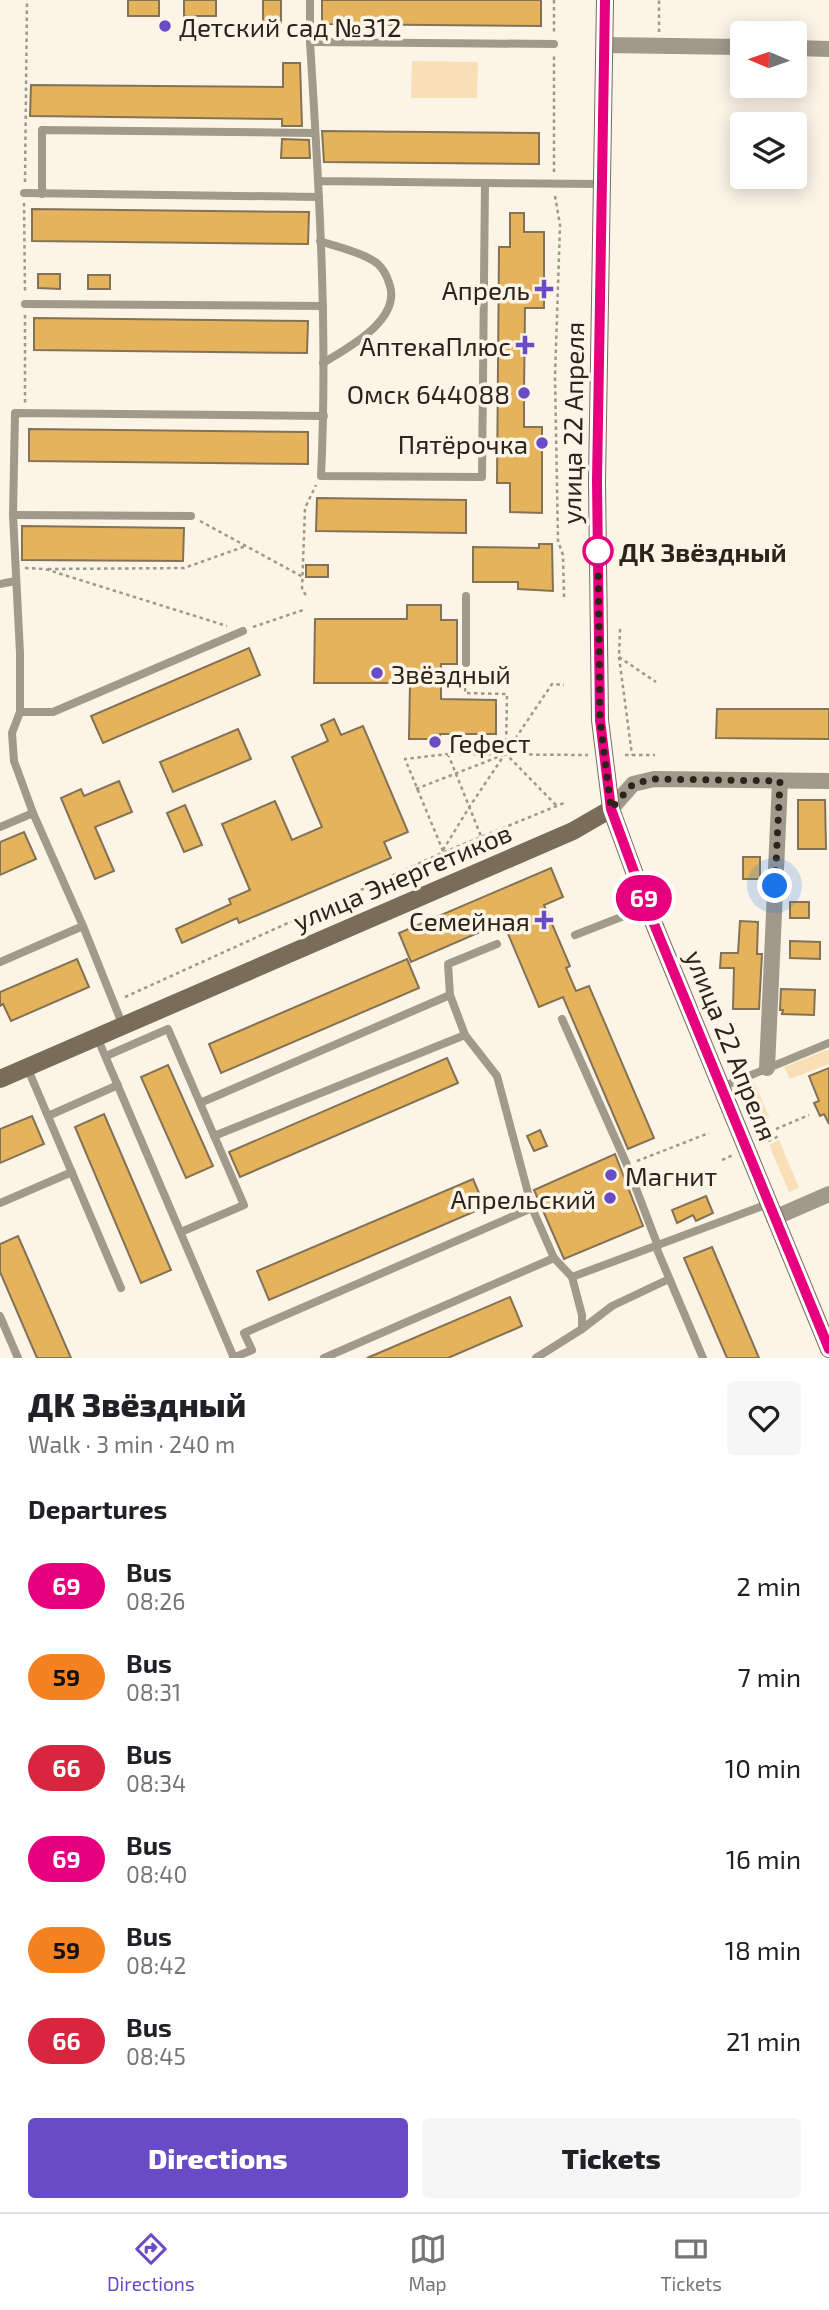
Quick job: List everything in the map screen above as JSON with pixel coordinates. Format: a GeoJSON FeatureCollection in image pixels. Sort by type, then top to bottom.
{"type":"FeatureCollection","features":[{"type":"Feature","properties":{"kind":"main road","name":"улица 22 Апреля"},"geometry":{"type":"LineString","coordinates":[[605,0],[597,481],[600,720],[611,809],[647,907],[829,1349]]}},
{"type":"Feature","properties":{"kind":"main road","name":"улица Энергетиков"},"geometry":{"type":"LineString","coordinates":[[0,1079],[573,831],[611,809]]}},
{"type":"Feature","properties":{"kind":"street"},"geometry":{"type":"LineString","coordinates":[[604,45],[730,47]]}},
{"type":"Feature","properties":{"kind":"street"},"geometry":{"type":"LineString","coordinates":[[807,48],[829,49]]}},
{"type":"Feature","properties":{"kind":"street","name":"улица Энергетиков"},"geometry":{"type":"LineString","coordinates":[[611,809],[633,784],[654,779],[829,781]]}},
{"type":"Feature","properties":{"kind":"street"},"geometry":{"type":"LineString","coordinates":[[767,1068],[780,781]]}},
{"type":"Feature","properties":{"kind":"street"},"geometry":{"type":"LineString","coordinates":[[771,1211],[829,1194]]}},
{"type":"Feature","properties":{"kind":"lane"},"geometry":{"type":"LineString","coordinates":[[310,0],[323,306],[324,416],[321,476],[482,477],[485,183]]}},
{"type":"Feature","properties":{"kind":"lane"},"geometry":{"type":"LineString","coordinates":[[310,41],[554,44]]}},
{"type":"Feature","properties":{"kind":"lane"},"geometry":{"type":"LineString","coordinates":[[42,194],[42,130],[314,133]]}},
{"type":"Feature","properties":{"kind":"lane"},"geometry":{"type":"LineString","coordinates":[[317,181],[602,184]]}},
{"type":"Feature","properties":{"kind":"lane"},"geometry":{"type":"LineString","coordinates":[[24,193],[318,197]]}},
{"type":"Feature","properties":{"kind":"lane"},"geometry":{"type":"LineString","coordinates":[[320,241],[373,260],[387,274],[392,293],[384,316],[365,337],[323,363]]}},
{"type":"Feature","properties":{"kind":"lane"},"geometry":{"type":"LineString","coordinates":[[25,304],[323,306]]}},
{"type":"Feature","properties":{"kind":"lane"},"geometry":{"type":"LineString","coordinates":[[123,1026],[33,813],[14,761],[12,733],[20,712],[13,515],[15,413],[324,416]]}},
{"type":"Feature","properties":{"kind":"lane"},"geometry":{"type":"LineString","coordinates":[[13,515],[191,516]]}},
{"type":"Feature","properties":{"kind":"lane"},"geometry":{"type":"LineString","coordinates":[[0,584],[15,582]]}},
{"type":"Feature","properties":{"kind":"lane"},"geometry":{"type":"LineString","coordinates":[[466,596],[466,663]]}},
{"type":"Feature","properties":{"kind":"lane"},"geometry":{"type":"LineString","coordinates":[[20,712],[53,712],[243,631]]}},
{"type":"Feature","properties":{"kind":"lane"},"geometry":{"type":"LineString","coordinates":[[0,827],[33,813]]}},
{"type":"Feature","properties":{"kind":"lane"},"geometry":{"type":"LineString","coordinates":[[575,935],[647,907]]}},
{"type":"Feature","properties":{"kind":"lane"},"geometry":{"type":"LineString","coordinates":[[0,962],[83,926]]}},
{"type":"Feature","properties":{"kind":"lane"},"geometry":{"type":"LineString","coordinates":[[497,944],[448,964],[450,995],[465,1035],[497,1076],[532,1208],[554,1258],[572,1277],[582,1315],[582,1329]]}},
{"type":"Feature","properties":{"kind":"lane"},"geometry":{"type":"LineString","coordinates":[[200,1103],[450,995]]}},
{"type":"Feature","properties":{"kind":"lane"},"geometry":{"type":"LineString","coordinates":[[562,1019],[626,1165],[669,1279],[703,1358]]}},
{"type":"Feature","properties":{"kind":"lane"},"geometry":{"type":"LineString","coordinates":[[106,1056],[168,1029],[244,1205],[181,1232]]}},
{"type":"Feature","properties":{"kind":"lane"},"geometry":{"type":"LineString","coordinates":[[214,1136],[465,1035]]}},
{"type":"Feature","properties":{"kind":"lane"},"geometry":{"type":"LineString","coordinates":[[97,1037],[234,1358],[253,1354],[244,1333],[532,1208]]}},
{"type":"Feature","properties":{"kind":"lane"},"geometry":{"type":"LineString","coordinates":[[722,1087],[829,1043]]}},
{"type":"Feature","properties":{"kind":"lane"},"geometry":{"type":"LineString","coordinates":[[27,1067],[121,1288]]}},
{"type":"Feature","properties":{"kind":"lane"},"geometry":{"type":"LineString","coordinates":[[48,1116],[118,1085]]}},
{"type":"Feature","properties":{"kind":"lane"},"geometry":{"type":"LineString","coordinates":[[0,1203],[72,1172]]}},
{"type":"Feature","properties":{"kind":"lane"},"geometry":{"type":"LineString","coordinates":[[572,1277],[657,1246],[771,1211]]}},
{"type":"Feature","properties":{"kind":"lane"},"geometry":{"type":"LineString","coordinates":[[324,1358],[554,1258]]}},
{"type":"Feature","properties":{"kind":"lane"},"geometry":{"type":"LineString","coordinates":[[536,1358],[612,1307],[669,1279]]}},
{"type":"Feature","properties":{"kind":"lane"},"geometry":{"type":"LineString","coordinates":[[0,1316],[18,1358]]}},
{"type":"Feature","properties":{"kind":"path"},"geometry":{"type":"LineString","coordinates":[[25,413],[27,0]]}},
{"type":"Feature","properties":{"kind":"path"},"geometry":{"type":"LineString","coordinates":[[554,0],[554,184],[559,225],[555,377],[558,541],[563,555],[564,597]]}},
{"type":"Feature","properties":{"kind":"path"},"geometry":{"type":"LineString","coordinates":[[659,0],[660,46]]}},
{"type":"Feature","properties":{"kind":"path"},"geometry":{"type":"LineString","coordinates":[[306,595],[302,590],[305,508],[321,476]]}},
{"type":"Feature","properties":{"kind":"path"},"geometry":{"type":"LineString","coordinates":[[191,516],[303,577]]}},
{"type":"Feature","properties":{"kind":"path"},"geometry":{"type":"LineString","coordinates":[[15,568],[184,568],[246,547]]}},
{"type":"Feature","properties":{"kind":"path"},"geometry":{"type":"LineString","coordinates":[[45,569],[243,631],[306,609]]}},
{"type":"Feature","properties":{"kind":"path"},"geometry":{"type":"LineString","coordinates":[[620,629],[619,657],[632,755]]}},
{"type":"Feature","properties":{"kind":"path"},"geometry":{"type":"LineString","coordinates":[[619,657],[656,682]]}},
{"type":"Feature","properties":{"kind":"path"},"geometry":{"type":"LineString","coordinates":[[466,663],[465,693],[507,694],[506,754],[556,806]]}},
{"type":"Feature","properties":{"kind":"path"},"geometry":{"type":"LineString","coordinates":[[443,851],[552,684],[564,685]]}},
{"type":"Feature","properties":{"kind":"path"},"geometry":{"type":"LineString","coordinates":[[448,754],[481,836]]}},
{"type":"Feature","properties":{"kind":"path"},"geometry":{"type":"LineString","coordinates":[[443,851],[405,759],[448,754],[588,755]]}},
{"type":"Feature","properties":{"kind":"path"},"geometry":{"type":"LineString","coordinates":[[416,789],[506,754]]}},
{"type":"Feature","properties":{"kind":"path"},"geometry":{"type":"LineString","coordinates":[[625,755],[655,755]]}},
{"type":"Feature","properties":{"kind":"path"},"geometry":{"type":"LineString","coordinates":[[113,1002],[443,851],[564,803]]}},
{"type":"Feature","properties":{"kind":"path"},"geometry":{"type":"LineString","coordinates":[[776,1129],[809,1115]]}},
{"type":"Feature","properties":{"kind":"path"},"geometry":{"type":"LineString","coordinates":[[626,1165],[709,1133]]}},
{"type":"Feature","properties":{"kind":"path"},"geometry":{"type":"LineString","coordinates":[[768,1141],[779,1136]]}},
{"type":"Feature","properties":{"kind":"shaded area"},"geometry":{"type":"Polygon","coordinates":[[[412,61],[478,62],[477,98],[411,98],[412,61]]]}},
{"type":"Feature","properties":{"kind":"shaded area"},"geometry":{"type":"Polygon","coordinates":[[[829,1049],[829,1064],[790,1079],[784,1067],[829,1049]]]}},
{"type":"Feature","properties":{"kind":"shaded area"},"geometry":{"type":"Polygon","coordinates":[[[754,1082],[769,1117],[761,1121],[756,1118],[747,1093],[754,1082]]]}},
{"type":"Feature","properties":{"kind":"shaded area"},"geometry":{"type":"Polygon","coordinates":[[[779,1140],[799,1188],[789,1192],[769,1145],[779,1140]]]}},
{"type":"Feature","properties":{"kind":"building"},"geometry":{"type":"Polygon","coordinates":[[[128,0],[159,0],[159,16],[128,16],[128,0]]]}},
{"type":"Feature","properties":{"kind":"building"},"geometry":{"type":"Polygon","coordinates":[[[184,0],[216,0],[216,16],[184,16],[184,0]]]}},
{"type":"Feature","properties":{"kind":"building"},"geometry":{"type":"Polygon","coordinates":[[[263,0],[281,0],[281,23],[263,23],[263,0]]]}},
{"type":"Feature","properties":{"kind":"building"},"geometry":{"type":"Polygon","coordinates":[[[322,0],[541,0],[541,26],[322,24],[322,0]]]}},
{"type":"Feature","properties":{"kind":"building"},"geometry":{"type":"Polygon","coordinates":[[[283,63],[300,63],[302,126],[282,126],[282,119],[30,116],[31,85],[283,87],[283,63]]]}},
{"type":"Feature","properties":{"kind":"building"},"geometry":{"type":"Polygon","coordinates":[[[322,131],[539,133],[539,164],[324,162],[322,131]]]}},
{"type":"Feature","properties":{"kind":"building"},"geometry":{"type":"Polygon","coordinates":[[[282,139],[309,140],[310,158],[281,158],[282,139]]]}},
{"type":"Feature","properties":{"kind":"building"},"geometry":{"type":"Polygon","coordinates":[[[32,209],[309,212],[308,244],[32,241],[32,209]]]}},
{"type":"Feature","properties":{"kind":"building"},"geometry":{"type":"Polygon","coordinates":[[[510,213],[524,213],[524,232],[544,232],[544,308],[525,308],[524,393],[524,427],[542,427],[542,513],[510,512],[510,483],[497,483],[499,247],[510,247],[510,213]]]}},
{"type":"Feature","properties":{"kind":"building"},"geometry":{"type":"Polygon","coordinates":[[[38,274],[60,274],[60,289],[38,288],[38,274]]]}},
{"type":"Feature","properties":{"kind":"building"},"geometry":{"type":"Polygon","coordinates":[[[88,275],[110,275],[110,289],[88,289],[88,275]]]}},
{"type":"Feature","properties":{"kind":"building"},"geometry":{"type":"Polygon","coordinates":[[[34,318],[308,321],[307,353],[34,350],[34,318]]]}},
{"type":"Feature","properties":{"kind":"building"},"geometry":{"type":"Polygon","coordinates":[[[29,429],[308,432],[308,464],[29,461],[29,429]]]}},
{"type":"Feature","properties":{"kind":"building"},"geometry":{"type":"Polygon","coordinates":[[[317,498],[466,500],[466,533],[316,531],[317,498]]]}},
{"type":"Feature","properties":{"kind":"building"},"geometry":{"type":"Polygon","coordinates":[[[22,526],[184,528],[183,561],[22,560],[22,526]]]}},
{"type":"Feature","properties":{"kind":"building"},"geometry":{"type":"Polygon","coordinates":[[[539,544],[552,544],[553,591],[518,589],[518,582],[473,582],[473,547],[539,548],[539,544]]]}},
{"type":"Feature","properties":{"kind":"building"},"geometry":{"type":"Polygon","coordinates":[[[306,565],[328,565],[328,577],[306,577],[306,565]]]}},
{"type":"Feature","properties":{"kind":"building","name":"Звёздный"},"geometry":{"type":"Polygon","coordinates":[[[407,605],[441,605],[441,620],[457,620],[457,664],[441,664],[441,699],[496,700],[496,734],[440,734],[440,739],[409,739],[410,683],[314,683],[315,619],[407,619],[407,605]]]}},
{"type":"Feature","properties":{"kind":"building"},"geometry":{"type":"Polygon","coordinates":[[[249,648],[260,675],[103,743],[91,716],[249,648]]]}},
{"type":"Feature","properties":{"kind":"building"},"geometry":{"type":"Polygon","coordinates":[[[717,709],[829,709],[829,739],[716,738],[717,709]]]}},
{"type":"Feature","properties":{"kind":"building"},"geometry":{"type":"Polygon","coordinates":[[[334,719],[341,735],[363,726],[408,832],[384,842],[391,858],[239,923],[237,918],[182,943],[176,929],[231,904],[229,899],[250,890],[222,824],[275,801],[292,840],[322,827],[292,757],[328,741],[321,725],[334,719]]]}},
{"type":"Feature","properties":{"kind":"building"},"geometry":{"type":"Polygon","coordinates":[[[238,729],[251,759],[173,792],[160,762],[238,729]]]}},
{"type":"Feature","properties":{"kind":"building"},"geometry":{"type":"Polygon","coordinates":[[[119,781],[132,812],[95,827],[114,871],[95,879],[61,798],[81,789],[84,796],[119,781]]]}},
{"type":"Feature","properties":{"kind":"building"},"geometry":{"type":"Polygon","coordinates":[[[798,800],[825,800],[826,849],[798,849],[798,800]]]}},
{"type":"Feature","properties":{"kind":"building"},"geometry":{"type":"Polygon","coordinates":[[[185,805],[202,845],[184,852],[167,813],[185,805]]]}},
{"type":"Feature","properties":{"kind":"building"},"geometry":{"type":"Polygon","coordinates":[[[24,832],[36,859],[0,875],[0,842],[24,832]]]}},
{"type":"Feature","properties":{"kind":"building"},"geometry":{"type":"Polygon","coordinates":[[[743,857],[760,857],[760,879],[743,879],[743,857]]]}},
{"type":"Feature","properties":{"kind":"building"},"geometry":{"type":"Polygon","coordinates":[[[551,868],[563,897],[544,905],[570,966],[566,968],[576,991],[589,986],[654,1138],[628,1149],[563,997],[539,1007],[503,922],[411,962],[399,933],[551,868]]]}},
{"type":"Feature","properties":{"kind":"building"},"geometry":{"type":"Polygon","coordinates":[[[790,902],[809,902],[809,918],[790,918],[790,902]]]}},
{"type":"Feature","properties":{"kind":"building"},"geometry":{"type":"Polygon","coordinates":[[[740,921],[758,922],[757,954],[762,954],[759,1009],[733,1009],[734,968],[720,968],[721,953],[738,953],[740,921]]]}},
{"type":"Feature","properties":{"kind":"building"},"geometry":{"type":"Polygon","coordinates":[[[790,941],[820,942],[820,959],[790,958],[790,941]]]}},
{"type":"Feature","properties":{"kind":"building"},"geometry":{"type":"Polygon","coordinates":[[[77,959],[89,987],[11,1021],[3,1004],[0,1006],[0,992],[77,959]]]}},
{"type":"Feature","properties":{"kind":"building"},"geometry":{"type":"Polygon","coordinates":[[[407,959],[419,988],[221,1073],[209,1044],[407,959]]]}},
{"type":"Feature","properties":{"kind":"building"},"geometry":{"type":"Polygon","coordinates":[[[781,989],[815,990],[814,1015],[782,1014],[781,989]]]}},
{"type":"Feature","properties":{"kind":"building"},"geometry":{"type":"Polygon","coordinates":[[[447,1058],[458,1083],[240,1177],[229,1152],[447,1058]]]}},
{"type":"Feature","properties":{"kind":"building"},"geometry":{"type":"Polygon","coordinates":[[[168,1065],[213,1166],[186,1178],[141,1077],[168,1065]]]}},
{"type":"Feature","properties":{"kind":"building"},"geometry":{"type":"Polygon","coordinates":[[[829,1068],[829,1124],[824,1114],[820,1116],[814,1103],[819,1101],[809,1076],[829,1068]]]}},
{"type":"Feature","properties":{"kind":"building"},"geometry":{"type":"Polygon","coordinates":[[[104,1114],[171,1270],[141,1283],[75,1127],[104,1114]]]}},
{"type":"Feature","properties":{"kind":"building"},"geometry":{"type":"Polygon","coordinates":[[[32,1116],[44,1144],[0,1163],[0,1129],[32,1116]]]}},
{"type":"Feature","properties":{"kind":"building"},"geometry":{"type":"Polygon","coordinates":[[[540,1130],[547,1146],[534,1151],[527,1136],[540,1130]]]}},
{"type":"Feature","properties":{"kind":"building"},"geometry":{"type":"Polygon","coordinates":[[[615,1154],[643,1226],[564,1259],[534,1190],[615,1154]]]}},
{"type":"Feature","properties":{"kind":"building"},"geometry":{"type":"Polygon","coordinates":[[[473,1179],[485,1207],[269,1300],[257,1271],[473,1179]]]}},
{"type":"Feature","properties":{"kind":"building"},"geometry":{"type":"Polygon","coordinates":[[[706,1196],[713,1213],[696,1221],[693,1215],[677,1223],[672,1210],[706,1196]]]}},
{"type":"Feature","properties":{"kind":"building"},"geometry":{"type":"Polygon","coordinates":[[[18,1236],[71,1358],[37,1358],[0,1272],[0,1244],[18,1236]]]}},
{"type":"Feature","properties":{"kind":"building"},"geometry":{"type":"Polygon","coordinates":[[[712,1247],[759,1358],[727,1358],[684,1258],[712,1247]]]}},
{"type":"Feature","properties":{"kind":"building"},"geometry":{"type":"Polygon","coordinates":[[[510,1297],[522,1326],[448,1358],[367,1358],[510,1297]]]}},
{"type":"Feature","properties":{"kind":"bus line","name":"69"},"geometry":{"type":"LineString","coordinates":[[605,0],[597,481],[600,720],[611,809],[647,907],[829,1349]]}},
{"type":"Feature","properties":{"kind":"place","name":"Детский сад №312"},"geometry":{"type":"Point","coordinates":[165,26]}},
{"type":"Feature","properties":{"kind":"place","name":"Апрель"},"geometry":{"type":"Point","coordinates":[544,289]}},
{"type":"Feature","properties":{"kind":"place","name":"АптекаПлюс"},"geometry":{"type":"Point","coordinates":[525,345]}},
{"type":"Feature","properties":{"kind":"place","name":"Омск 644088"},"geometry":{"type":"Point","coordinates":[524,393]}},
{"type":"Feature","properties":{"kind":"place","name":"Пятёрочка"},"geometry":{"type":"Point","coordinates":[542,443]}},
{"type":"Feature","properties":{"kind":"place","name":"ДК Звёздный"},"geometry":{"type":"Point","coordinates":[598,551]}},
{"type":"Feature","properties":{"kind":"place","name":"Звёздный"},"geometry":{"type":"Point","coordinates":[377,673]}},
{"type":"Feature","properties":{"kind":"place","name":"Гефест"},"geometry":{"type":"Point","coordinates":[435,742]}},
{"type":"Feature","properties":{"kind":"place","name":"Семейная"},"geometry":{"type":"Point","coordinates":[544,920]}},
{"type":"Feature","properties":{"kind":"place","name":"Магнит"},"geometry":{"type":"Point","coordinates":[611,1175]}},
{"type":"Feature","properties":{"kind":"place","name":"Апрельский"},"geometry":{"type":"Point","coordinates":[610,1198]}},
{"type":"Feature","properties":{"kind":"route"},"geometry":{"type":"LineString","coordinates":[[598,551],[600,720],[611,809],[633,784],[654,779],[780,781],[775,886]]}}]}
